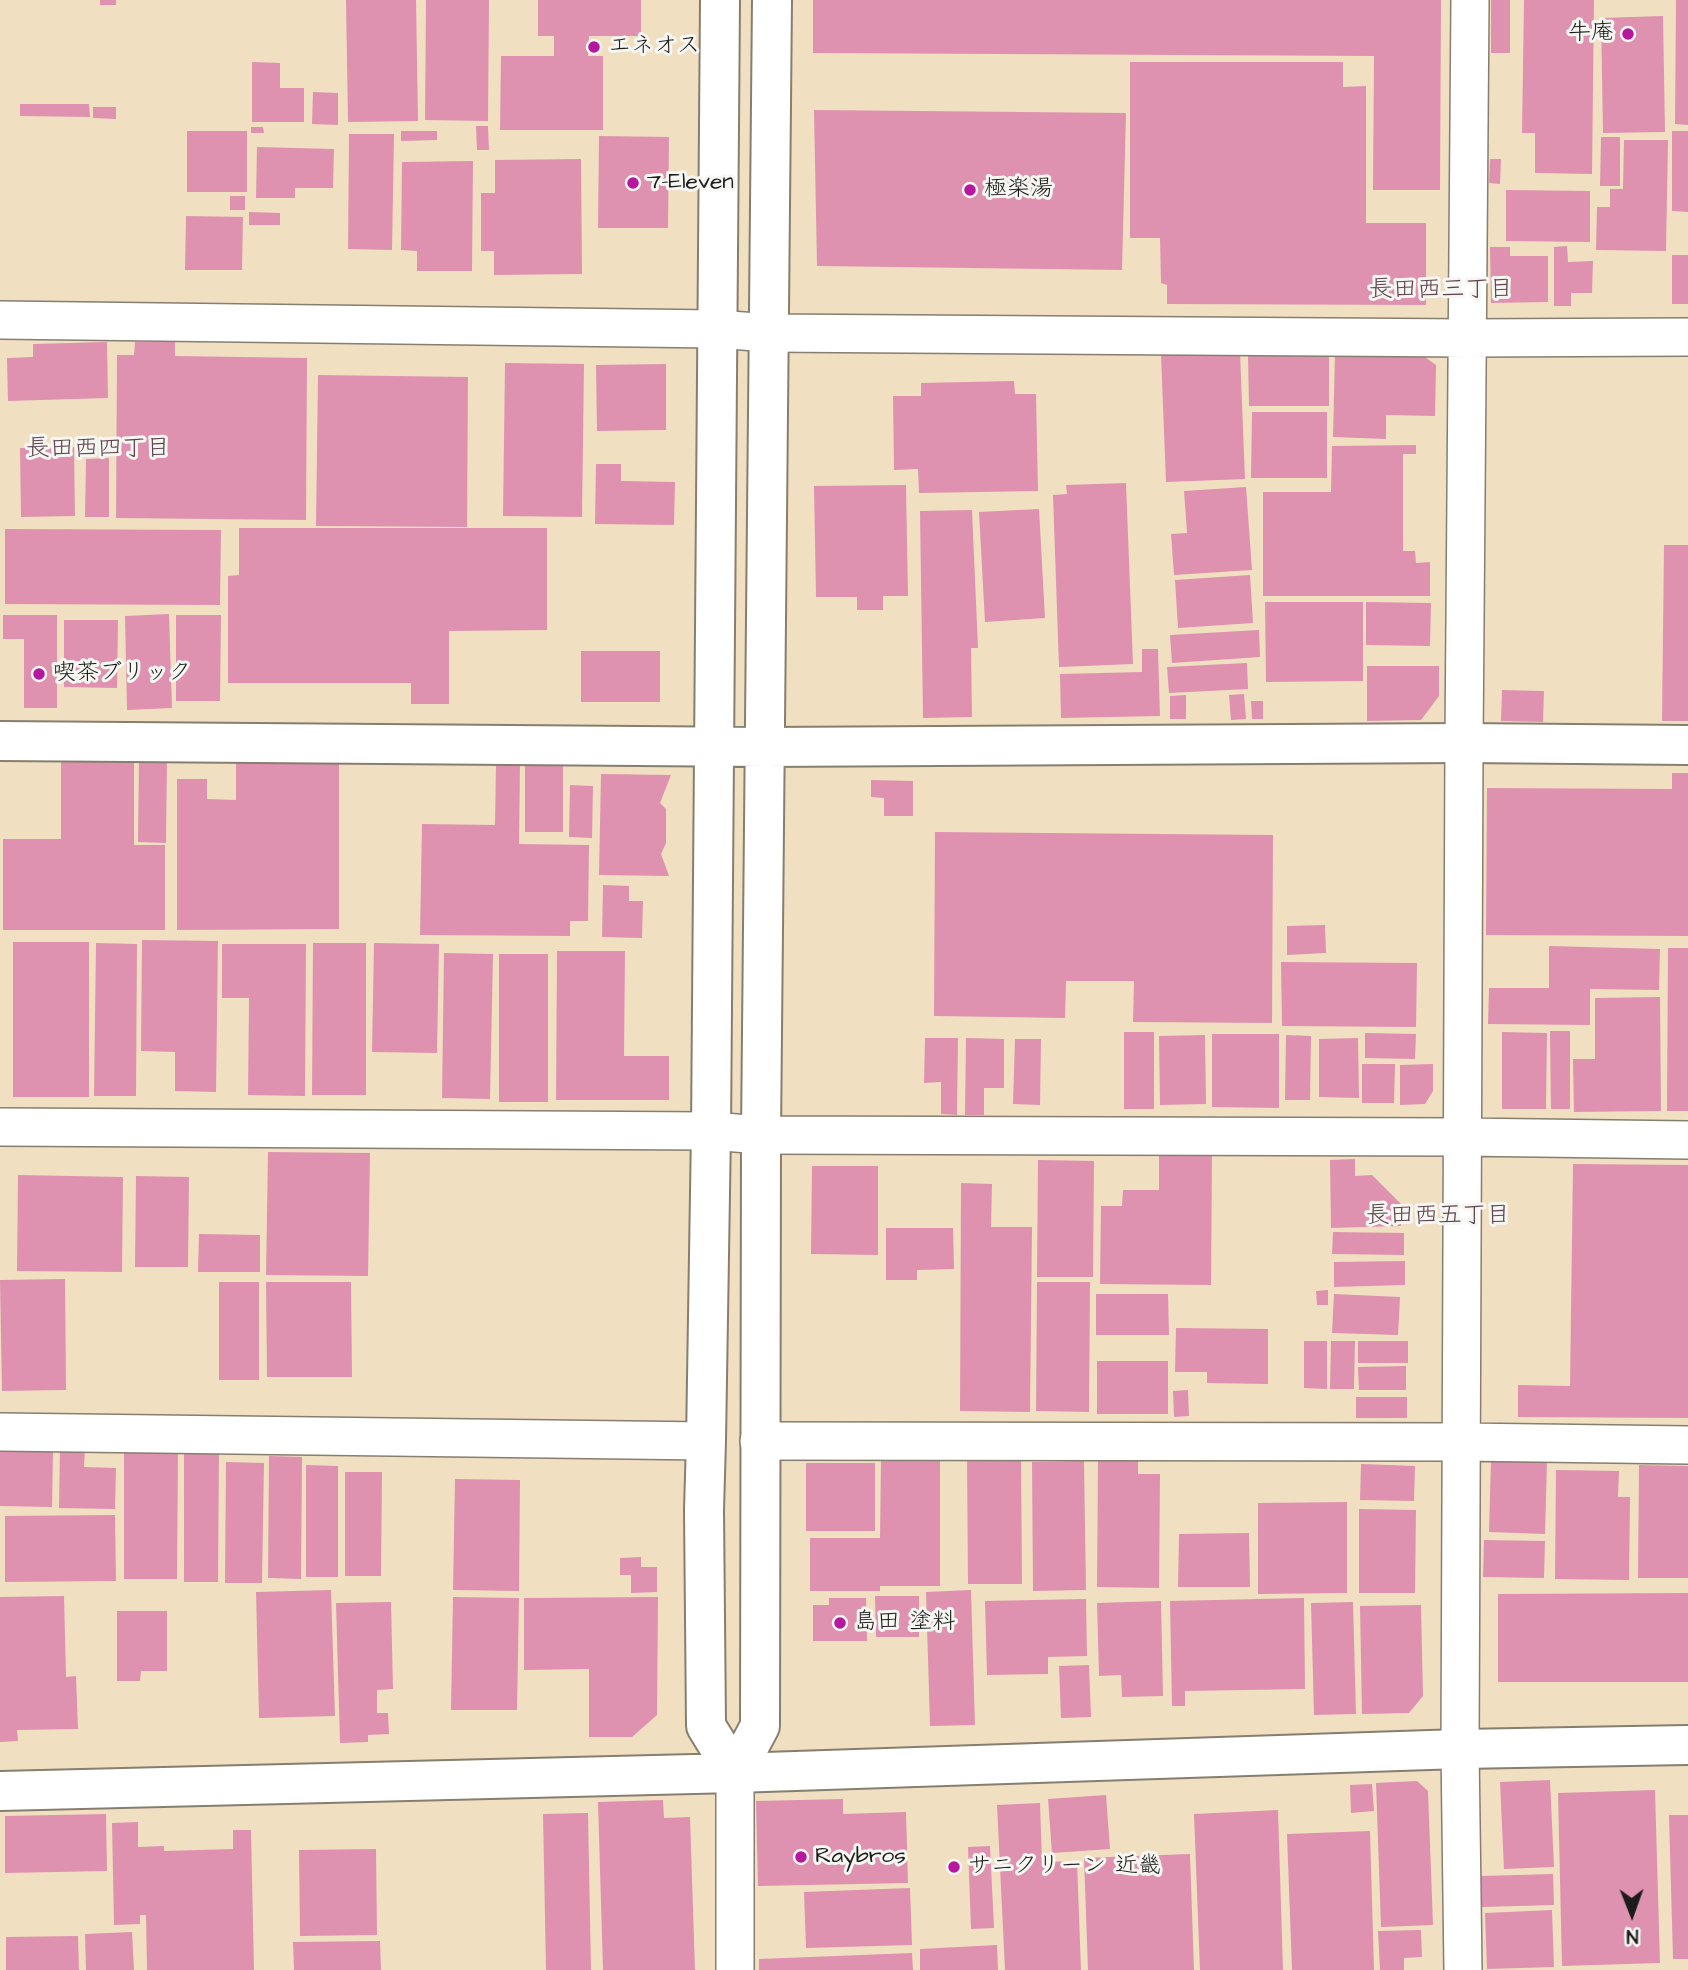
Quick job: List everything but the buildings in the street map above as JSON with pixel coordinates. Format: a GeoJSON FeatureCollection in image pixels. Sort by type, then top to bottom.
{"type":"FeatureCollection","features":[{"type":"Feature","properties":{"kind":"street"},"geometry":{"type":"LineString","coordinates":[[720,0],[711,1131],[704,1510],[706,1726],[735,1773]]}},
{"type":"Feature","properties":{"kind":"street"},"geometry":{"type":"LineString","coordinates":[[735,1970],[735,1773],[760,1726],[761,1135],[772,0]]}},
{"type":"Feature","properties":{"kind":"street"},"geometry":{"type":"LineString","coordinates":[[1463,1970],[1460,1749],[1470,0]]}},
{"type":"Feature","properties":{"kind":"street"},"geometry":{"type":"LineString","coordinates":[[0,320],[717,329],[769,332],[1467,338],[1688,337]]}},
{"type":"Feature","properties":{"kind":"street"},"geometry":{"type":"LineString","coordinates":[[0,741],[765,747],[1464,743],[1688,745]]}},
{"type":"Feature","properties":{"kind":"street"},"geometry":{"type":"LineString","coordinates":[[0,1126],[711,1131],[761,1135],[1688,1140]]}},
{"type":"Feature","properties":{"kind":"street"},"geometry":{"type":"LineString","coordinates":[[0,1432],[706,1441]]}},
{"type":"Feature","properties":{"kind":"street"},"geometry":{"type":"LineString","coordinates":[[759,1441],[1688,1445]]}},
{"type":"Feature","properties":{"kind":"street"},"geometry":{"type":"LineString","coordinates":[[0,1791],[735,1773],[1460,1749],[1688,1745]]}},
{"type":"Feature","properties":{"kind":"place","name":"牛庵"},"geometry":{"type":"Point","coordinates":[1628,34]}},
{"type":"Feature","properties":{"kind":"place","name":"エネオス"},"geometry":{"type":"Point","coordinates":[594,47]}},
{"type":"Feature","properties":{"kind":"place","name":"7-Eleven"},"geometry":{"type":"Point","coordinates":[633,183]}},
{"type":"Feature","properties":{"kind":"place","name":"極楽湯"},"geometry":{"type":"Point","coordinates":[970,190]}},
{"type":"Feature","properties":{"kind":"place","name":"喫茶ブリック"},"geometry":{"type":"Point","coordinates":[39,674]}},
{"type":"Feature","properties":{"kind":"place","name":"島田 塗料"},"geometry":{"type":"Point","coordinates":[840,1623]}},
{"type":"Feature","properties":{"kind":"place","name":"Raybros"},"geometry":{"type":"Point","coordinates":[801,1857]}},
{"type":"Feature","properties":{"kind":"place","name":"サニクリーン 近畿"},"geometry":{"type":"Point","coordinates":[954,1867]}},
{"type":"Feature","properties":{"kind":"district","name":"長田西三丁目"},"geometry":{"type":"Point","coordinates":[1441,291]}},
{"type":"Feature","properties":{"kind":"district","name":"長田西四丁目"},"geometry":{"type":"Point","coordinates":[98,450]}},
{"type":"Feature","properties":{"kind":"district","name":"長田西五丁目"},"geometry":{"type":"Point","coordinates":[1438,1217]}}]}
